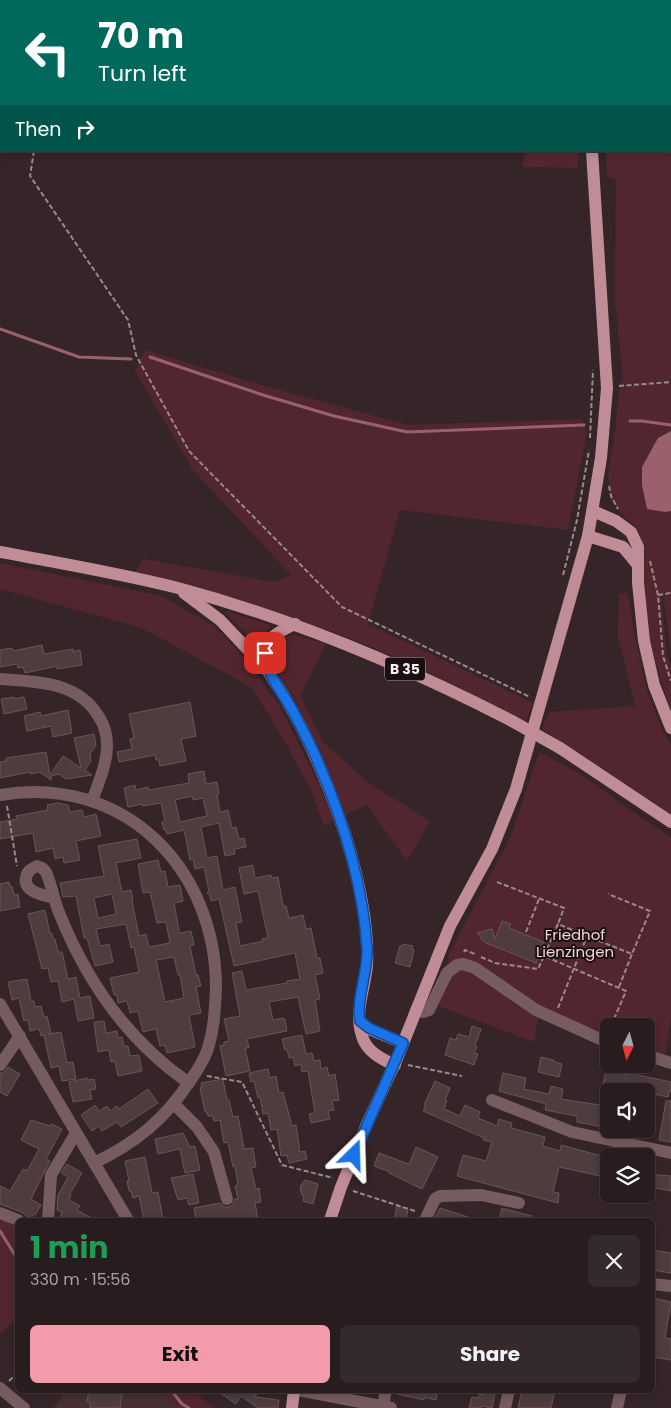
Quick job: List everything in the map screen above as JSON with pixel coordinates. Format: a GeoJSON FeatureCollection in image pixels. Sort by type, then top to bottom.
{"type":"FeatureCollection","features":[{"type":"Feature","properties":{"kind":"main road"},"geometry":{"type":"LineString","coordinates":[[331,1218],[341,1186],[367,1124],[396,1063],[450,926],[492,849],[516,789],[588,536],[601,458],[606,388],[592,152]]}},
{"type":"Feature","properties":{"kind":"main road"},"geometry":{"type":"LineString","coordinates":[[593,511],[616,520],[631,532],[638,547],[637,564],[641,624],[647,658],[656,692],[671,728]]}},
{"type":"Feature","properties":{"kind":"main road"},"geometry":{"type":"LineString","coordinates":[[588,536],[623,547],[637,564]]}},
{"type":"Feature","properties":{"kind":"main road","name":"B 35"},"geometry":{"type":"LineString","coordinates":[[0,552],[178,588],[295,624],[341,642],[426,678],[512,720],[560,748],[671,822]]}},
{"type":"Feature","properties":{"kind":"main road"},"geometry":{"type":"LineString","coordinates":[[178,588],[220,620],[271,674]]}},
{"type":"Feature","properties":{"kind":"main road"},"geometry":{"type":"LineString","coordinates":[[295,624],[275,634],[269,642],[265,653],[265,660],[293,712],[332,796],[356,877],[364,918],[367,951],[366,973],[360,999],[361,1035],[366,1046],[384,1060],[396,1063]]}},
{"type":"Feature","properties":{"kind":"main road"},"geometry":{"type":"LineString","coordinates":[[360,1021],[369,1028],[403,1043]]}},
{"type":"Feature","properties":{"kind":"main road"},"geometry":{"type":"LineString","coordinates":[[292,1408],[295,1393]]}},
{"type":"Feature","properties":{"kind":"street"},"geometry":{"type":"LineString","coordinates":[[0,679],[60,686],[75,692],[96,711],[106,731],[107,746],[102,771],[92,801]]}},
{"type":"Feature","properties":{"kind":"street"},"geometry":{"type":"LineString","coordinates":[[2,794],[29,792],[56,794],[92,801],[130,819],[165,848],[185,875],[201,905],[213,947],[216,996],[211,1037],[207,1052],[192,1079],[174,1104],[151,1126],[129,1143],[94,1163]]}},
{"type":"Feature","properties":{"kind":"street"},"geometry":{"type":"LineString","coordinates":[[54,898],[32,891],[26,882],[26,876],[32,868],[37,866],[46,872],[59,913],[75,950],[125,1027],[168,1068],[192,1079]]}},
{"type":"Feature","properties":{"kind":"street"},"geometry":{"type":"LineString","coordinates":[[416,1010],[423,1012],[429,1010],[447,973],[457,965],[463,964],[475,968],[520,1000],[554,1019],[600,1039]]}},
{"type":"Feature","properties":{"kind":"street"},"geometry":{"type":"LineString","coordinates":[[0,1004],[127,1218]]}},
{"type":"Feature","properties":{"kind":"street"},"geometry":{"type":"LineString","coordinates":[[0,1065],[20,1036]]}},
{"type":"Feature","properties":{"kind":"street"},"geometry":{"type":"LineString","coordinates":[[655,1058],[671,1063]]}},
{"type":"Feature","properties":{"kind":"street"},"geometry":{"type":"LineString","coordinates":[[492,1100],[572,1132],[671,1154]]}},
{"type":"Feature","properties":{"kind":"street"},"geometry":{"type":"LineString","coordinates":[[174,1104],[197,1127],[214,1152],[227,1199]]}},
{"type":"Feature","properties":{"kind":"street"},"geometry":{"type":"LineString","coordinates":[[48,1218],[51,1175],[76,1133]]}},
{"type":"Feature","properties":{"kind":"street"},"geometry":{"type":"LineString","coordinates":[[426,1218],[435,1199],[440,1196],[480,1195],[519,1204]]}},
{"type":"Feature","properties":{"kind":"street"},"geometry":{"type":"LineString","coordinates":[[0,1213],[15,1219]]}},
{"type":"Feature","properties":{"kind":"street"},"geometry":{"type":"LineString","coordinates":[[655,1284],[671,1286]]}},
{"type":"Feature","properties":{"kind":"street"},"geometry":{"type":"LineString","coordinates":[[0,1388],[24,1408]]}},
{"type":"Feature","properties":{"kind":"street"},"geometry":{"type":"LineString","coordinates":[[312,1393],[387,1407],[386,1393]]}},
{"type":"Feature","properties":{"kind":"street"},"geometry":{"type":"LineString","coordinates":[[505,1408],[508,1393]]}},
{"type":"Feature","properties":{"kind":"street"},"geometry":{"type":"LineString","coordinates":[[617,1408],[620,1393]]}},
{"type":"Feature","properties":{"kind":"path"},"geometry":{"type":"LineString","coordinates":[[34,152],[30,176],[128,320],[136,355],[189,452],[342,608],[541,703]]}},
{"type":"Feature","properties":{"kind":"path"},"geometry":{"type":"LineString","coordinates":[[563,576],[577,520],[589,446],[593,362]]}},
{"type":"Feature","properties":{"kind":"path"},"geometry":{"type":"LineString","coordinates":[[606,388],[671,382]]}},
{"type":"Feature","properties":{"kind":"path"},"geometry":{"type":"LineString","coordinates":[[608,481],[611,496],[618,508],[616,520]]}},
{"type":"Feature","properties":{"kind":"path"},"geometry":{"type":"LineString","coordinates":[[650,558],[658,595],[663,656],[671,681]]}},
{"type":"Feature","properties":{"kind":"path"},"geometry":{"type":"LineString","coordinates":[[658,595],[671,593]]}},
{"type":"Feature","properties":{"kind":"path"},"geometry":{"type":"LineString","coordinates":[[2,794],[18,868],[26,876]]}},
{"type":"Feature","properties":{"kind":"path"},"geometry":{"type":"LineString","coordinates":[[457,965],[465,950],[495,963],[538,969],[564,908],[497,882]]}},
{"type":"Feature","properties":{"kind":"path"},"geometry":{"type":"LineString","coordinates":[[608,894],[650,911],[618,988]]}},
{"type":"Feature","properties":{"kind":"path"},"geometry":{"type":"LineString","coordinates":[[526,932],[539,898]]}},
{"type":"Feature","properties":{"kind":"path"},"geometry":{"type":"LineString","coordinates":[[558,924],[632,954]]}},
{"type":"Feature","properties":{"kind":"path"},"geometry":{"type":"LineString","coordinates":[[554,1019],[587,936]]}},
{"type":"Feature","properties":{"kind":"path"},"geometry":{"type":"LineString","coordinates":[[544,956],[626,991],[614,1018]]}},
{"type":"Feature","properties":{"kind":"path"},"geometry":{"type":"LineString","coordinates":[[396,1063],[462,1076]]}},
{"type":"Feature","properties":{"kind":"path"},"geometry":{"type":"LineString","coordinates":[[192,1079],[242,1082],[282,1165],[332,1178],[341,1186],[426,1218]]}},
{"type":"Feature","properties":{"kind":"shaded area"},"geometry":{"type":"Polygon","coordinates":[[[671,431],[671,511],[647,509],[642,485],[642,467],[658,438],[671,431]]]}},
{"type":"Feature","properties":{"kind":"shaded area"},"geometry":{"type":"Polygon","coordinates":[[[64,1393],[160,1393],[178,1408],[54,1408],[64,1393]]]}},
{"type":"Feature","properties":{"kind":"green space"},"geometry":{"type":"Polygon","coordinates":[[[525,152],[579,152],[578,168],[523,167],[525,152]]]}},
{"type":"Feature","properties":{"kind":"green space"},"geometry":{"type":"Polygon","coordinates":[[[606,152],[671,152],[671,650],[663,596],[661,597],[667,656],[671,668],[671,712],[650,643],[643,590],[645,556],[640,536],[636,526],[626,519],[612,502],[608,475],[615,433],[620,383],[623,378],[615,299],[616,180],[607,177],[606,152]]]}},
{"type":"Feature","properties":{"kind":"green space"},"geometry":{"type":"Polygon","coordinates":[[[145,350],[254,383],[408,425],[582,419],[587,432],[568,530],[400,510],[368,624],[533,703],[526,722],[389,654],[340,635],[253,606],[134,573],[144,559],[274,582],[291,575],[193,470],[135,371],[145,350]]]}},
{"type":"Feature","properties":{"kind":"green space"},"geometry":{"type":"Polygon","coordinates":[[[0,563],[162,596],[214,626],[245,658],[280,707],[319,785],[334,821],[324,826],[312,792],[280,733],[251,687],[142,628],[0,589],[0,563]]]}},
{"type":"Feature","properties":{"kind":"green space"},"geometry":{"type":"Polygon","coordinates":[[[628,593],[634,633],[647,692],[662,729],[671,745],[671,815],[542,729],[549,712],[635,706],[618,637],[619,594],[628,593]]]}},
{"type":"Feature","properties":{"kind":"green space"},"geometry":{"type":"Polygon","coordinates":[[[226,611],[269,625],[270,627],[256,643],[225,613],[226,611]]]}},
{"type":"Feature","properties":{"kind":"green space"},"geometry":{"type":"Polygon","coordinates":[[[295,635],[326,644],[300,695],[324,743],[370,784],[430,821],[407,861],[367,805],[346,815],[296,701],[274,664],[273,649],[275,645],[286,637],[295,635]]]}},
{"type":"Feature","properties":{"kind":"green space","name":"Friedhof Lienzingen"},"geometry":{"type":"Polygon","coordinates":[[[539,752],[579,773],[671,837],[671,1018],[665,1055],[655,1051],[655,1018],[600,1018],[600,1031],[540,1008],[534,1042],[436,1005],[445,982],[449,954],[511,836],[539,752]]]}},
{"type":"Feature","properties":{"kind":"green space"},"geometry":{"type":"Polygon","coordinates":[[[0,1209],[21,1218],[15,1218],[15,1320],[0,1334],[0,1209]]]}},
{"type":"Feature","properties":{"kind":"green space"},"geometry":{"type":"Polygon","coordinates":[[[160,1393],[196,1393],[213,1408],[178,1408],[160,1393]]]}},
{"type":"Feature","properties":{"kind":"building"},"geometry":{"type":"Polygon","coordinates":[[[42,645],[44,654],[73,649],[73,652],[80,650],[82,665],[57,669],[57,666],[25,673],[23,667],[18,668],[17,664],[0,667],[0,650],[12,648],[13,651],[42,645]]]}},
{"type":"Feature","properties":{"kind":"building"},"geometry":{"type":"Polygon","coordinates":[[[14,697],[14,699],[24,697],[27,709],[4,714],[1,699],[14,697]]]}},
{"type":"Feature","properties":{"kind":"building"},"geometry":{"type":"Polygon","coordinates":[[[190,702],[196,736],[181,739],[186,761],[160,766],[159,760],[156,760],[155,755],[119,762],[117,752],[132,749],[130,739],[134,738],[129,714],[190,702]]]}},
{"type":"Feature","properties":{"kind":"building"},"geometry":{"type":"Polygon","coordinates":[[[68,710],[72,733],[53,737],[51,726],[27,731],[24,716],[40,712],[41,716],[68,710]]]}},
{"type":"Feature","properties":{"kind":"building"},"geometry":{"type":"Polygon","coordinates":[[[94,734],[96,745],[90,754],[91,761],[85,770],[92,775],[66,779],[59,774],[51,776],[51,780],[40,772],[30,774],[30,772],[0,778],[0,762],[6,761],[6,758],[46,752],[50,775],[63,756],[81,768],[74,738],[94,734]]]}},
{"type":"Feature","properties":{"kind":"building"},"geometry":{"type":"Polygon","coordinates":[[[204,771],[206,784],[217,782],[220,812],[228,810],[232,828],[236,827],[239,839],[244,838],[246,847],[234,849],[235,854],[225,856],[219,823],[201,827],[207,858],[217,856],[223,890],[235,887],[242,922],[236,923],[240,946],[263,941],[262,939],[268,938],[258,891],[244,894],[239,868],[253,865],[255,878],[271,875],[272,878],[278,877],[283,906],[286,906],[289,918],[303,915],[306,929],[311,928],[317,958],[320,958],[323,973],[315,975],[320,999],[315,1000],[320,1031],[306,1034],[298,997],[269,1002],[273,1020],[285,1019],[287,1031],[247,1039],[249,1048],[245,1048],[250,1071],[226,1076],[220,1046],[224,1045],[224,1042],[229,1041],[224,1019],[240,1016],[232,973],[242,971],[246,990],[300,979],[295,953],[234,966],[219,899],[211,901],[210,895],[207,893],[209,891],[204,867],[195,869],[193,859],[190,860],[184,830],[167,834],[162,822],[165,821],[161,803],[128,807],[124,788],[135,785],[136,790],[148,787],[149,790],[189,783],[188,774],[204,771]],[[192,796],[175,800],[180,822],[207,816],[203,798],[193,800],[192,796]]]}},
{"type":"Feature","properties":{"kind":"building"},"geometry":{"type":"Polygon","coordinates":[[[58,803],[68,805],[70,812],[82,810],[84,817],[96,814],[101,836],[76,841],[80,860],[64,863],[63,857],[55,859],[53,848],[36,852],[33,833],[0,839],[0,822],[17,819],[16,816],[48,810],[47,805],[58,803]]]}},
{"type":"Feature","properties":{"kind":"building"},"geometry":{"type":"Polygon","coordinates":[[[137,839],[141,858],[116,863],[122,892],[131,890],[139,936],[146,934],[149,947],[170,943],[166,922],[157,923],[150,892],[143,893],[138,864],[158,860],[161,872],[165,871],[168,887],[180,885],[183,901],[174,903],[179,931],[180,933],[191,931],[194,945],[190,946],[196,975],[198,975],[201,986],[196,987],[201,1013],[189,1015],[195,1047],[167,1053],[165,1045],[160,1046],[156,1029],[143,1032],[138,1011],[130,1013],[127,1001],[118,1003],[110,978],[139,972],[134,947],[131,948],[126,924],[96,929],[100,946],[109,944],[113,962],[95,966],[87,938],[84,938],[76,896],[63,897],[60,883],[104,876],[98,846],[137,839]],[[112,894],[94,898],[98,918],[116,914],[112,894]],[[174,957],[156,960],[165,1002],[184,998],[180,975],[178,975],[174,957]]]}},
{"type":"Feature","properties":{"kind":"building"},"geometry":{"type":"Polygon","coordinates":[[[9,882],[14,895],[18,894],[20,907],[0,911],[0,884],[9,882]]]}},
{"type":"Feature","properties":{"kind":"building"},"geometry":{"type":"Polygon","coordinates":[[[45,910],[50,934],[52,933],[53,939],[55,939],[58,952],[62,952],[68,979],[76,977],[80,998],[90,996],[94,1018],[78,1021],[74,999],[62,1002],[58,981],[51,982],[48,968],[42,969],[28,914],[45,910]]]}},
{"type":"Feature","properties":{"kind":"building"},"geometry":{"type":"Polygon","coordinates":[[[502,921],[511,924],[509,928],[544,942],[536,963],[484,942],[477,933],[492,929],[495,939],[502,921]]]}},
{"type":"Feature","properties":{"kind":"building"},"geometry":{"type":"Polygon","coordinates":[[[403,944],[413,946],[412,949],[414,950],[410,967],[395,963],[400,946],[403,944]]]}},
{"type":"Feature","properties":{"kind":"building"},"geometry":{"type":"Polygon","coordinates":[[[27,979],[31,1001],[34,1001],[35,1007],[41,1006],[44,1017],[47,1016],[51,1034],[61,1032],[67,1063],[73,1062],[76,1079],[62,1081],[59,1066],[51,1068],[44,1035],[41,1036],[39,1029],[30,1031],[28,1020],[24,1021],[19,998],[12,1000],[8,982],[27,979]]]}},
{"type":"Feature","properties":{"kind":"building"},"geometry":{"type":"Polygon","coordinates":[[[104,1021],[106,1033],[117,1031],[118,1038],[122,1037],[124,1046],[128,1046],[130,1056],[139,1055],[142,1071],[118,1076],[115,1061],[111,1062],[109,1050],[98,1052],[94,1022],[104,1021]]]}},
{"type":"Feature","properties":{"kind":"building"},"geometry":{"type":"Polygon","coordinates":[[[472,1026],[481,1029],[475,1046],[477,1047],[474,1053],[478,1054],[474,1065],[445,1055],[450,1038],[456,1040],[458,1034],[469,1037],[472,1026]]]}},
{"type":"Feature","properties":{"kind":"building"},"geometry":{"type":"Polygon","coordinates":[[[302,1035],[306,1054],[312,1053],[314,1061],[320,1060],[321,1069],[327,1067],[329,1076],[335,1074],[339,1100],[332,1101],[334,1110],[328,1111],[330,1119],[311,1123],[309,1114],[315,1113],[308,1071],[302,1072],[301,1064],[295,1066],[293,1057],[289,1058],[287,1049],[285,1050],[282,1039],[302,1035]]]}},
{"type":"Feature","properties":{"kind":"building"},"geometry":{"type":"Polygon","coordinates":[[[541,1057],[562,1064],[559,1077],[538,1072],[541,1057]]]}},
{"type":"Feature","properties":{"kind":"building"},"geometry":{"type":"Polygon","coordinates":[[[8,1067],[20,1074],[7,1096],[0,1092],[0,1073],[4,1072],[8,1067]]]}},
{"type":"Feature","properties":{"kind":"building"},"geometry":{"type":"Polygon","coordinates":[[[268,1069],[270,1078],[276,1076],[279,1093],[283,1092],[292,1126],[296,1125],[300,1152],[305,1151],[307,1159],[289,1163],[287,1155],[281,1156],[277,1129],[271,1130],[268,1113],[263,1114],[260,1097],[258,1098],[254,1081],[251,1082],[249,1073],[268,1069]]]}},
{"type":"Feature","properties":{"kind":"building"},"geometry":{"type":"Polygon","coordinates":[[[503,1073],[526,1078],[524,1089],[549,1094],[551,1086],[563,1089],[561,1099],[600,1105],[600,1126],[577,1122],[577,1116],[545,1110],[546,1104],[499,1091],[503,1073]]]}},
{"type":"Feature","properties":{"kind":"building"},"geometry":{"type":"Polygon","coordinates":[[[605,1073],[628,1075],[628,1073],[638,1073],[638,1075],[671,1082],[671,1092],[669,1091],[668,1097],[655,1094],[655,1083],[603,1083],[605,1073]]]}},
{"type":"Feature","properties":{"kind":"building"},"geometry":{"type":"Polygon","coordinates":[[[87,1078],[88,1080],[94,1079],[96,1089],[90,1090],[92,1099],[73,1102],[69,1082],[87,1078]]]}},
{"type":"Feature","properties":{"kind":"building"},"geometry":{"type":"Polygon","coordinates":[[[223,1079],[233,1117],[238,1116],[244,1149],[253,1148],[256,1167],[251,1168],[256,1189],[259,1188],[261,1202],[255,1203],[258,1218],[196,1218],[194,1208],[220,1203],[225,1207],[229,1207],[235,1199],[238,1199],[235,1186],[238,1185],[235,1166],[233,1167],[228,1142],[224,1143],[220,1120],[214,1121],[213,1116],[208,1116],[207,1112],[205,1112],[200,1088],[202,1088],[201,1083],[223,1079]]]}},
{"type":"Feature","properties":{"kind":"building"},"geometry":{"type":"Polygon","coordinates":[[[435,1081],[450,1088],[445,1100],[447,1101],[444,1109],[460,1116],[465,1105],[480,1112],[478,1118],[497,1126],[499,1119],[512,1123],[511,1128],[545,1137],[543,1146],[560,1151],[561,1145],[600,1156],[600,1176],[559,1167],[553,1192],[559,1193],[558,1203],[457,1176],[463,1155],[486,1161],[492,1142],[483,1140],[484,1138],[423,1111],[426,1105],[424,1105],[435,1081]]]}},
{"type":"Feature","properties":{"kind":"building"},"geometry":{"type":"Polygon","coordinates":[[[148,1089],[158,1103],[121,1127],[117,1122],[102,1131],[99,1126],[92,1131],[81,1115],[95,1105],[99,1111],[107,1106],[110,1111],[117,1106],[119,1109],[148,1089]]]}},
{"type":"Feature","properties":{"kind":"building"},"geometry":{"type":"Polygon","coordinates":[[[666,1101],[671,1101],[671,1142],[659,1140],[666,1101]]]}},
{"type":"Feature","properties":{"kind":"building"},"geometry":{"type":"Polygon","coordinates":[[[31,1120],[50,1126],[52,1124],[62,1129],[46,1159],[50,1161],[31,1199],[41,1205],[32,1218],[0,1204],[0,1186],[10,1191],[23,1169],[27,1171],[39,1149],[21,1140],[31,1120]]]}},
{"type":"Feature","properties":{"kind":"building"},"geometry":{"type":"Polygon","coordinates":[[[183,1133],[190,1147],[195,1146],[200,1170],[185,1173],[180,1149],[158,1154],[155,1139],[183,1133]]]}},
{"type":"Feature","properties":{"kind":"building"},"geometry":{"type":"Polygon","coordinates":[[[416,1147],[438,1157],[422,1189],[390,1172],[374,1166],[379,1153],[409,1164],[416,1147]]]}},
{"type":"Feature","properties":{"kind":"building"},"geometry":{"type":"Polygon","coordinates":[[[145,1157],[152,1193],[158,1192],[163,1218],[144,1218],[139,1196],[133,1198],[131,1191],[129,1191],[125,1161],[145,1157]]]}},
{"type":"Feature","properties":{"kind":"building"},"geometry":{"type":"Polygon","coordinates":[[[67,1164],[82,1173],[70,1194],[69,1200],[80,1206],[77,1210],[91,1218],[60,1217],[62,1212],[57,1210],[58,1195],[68,1177],[61,1173],[67,1164]]]}},
{"type":"Feature","properties":{"kind":"building"},"geometry":{"type":"Polygon","coordinates":[[[193,1174],[199,1203],[189,1205],[187,1198],[178,1200],[171,1178],[193,1174]]]}},
{"type":"Feature","properties":{"kind":"building"},"geometry":{"type":"Polygon","coordinates":[[[655,1175],[671,1176],[671,1191],[655,1188],[655,1175]]]}},
{"type":"Feature","properties":{"kind":"building"},"geometry":{"type":"Polygon","coordinates":[[[305,1180],[318,1184],[313,1204],[303,1201],[304,1195],[302,1195],[300,1189],[305,1180]]]}},
{"type":"Feature","properties":{"kind":"building"},"geometry":{"type":"Polygon","coordinates":[[[397,1206],[408,1209],[406,1218],[394,1218],[397,1206]]]}},
{"type":"Feature","properties":{"kind":"building"},"geometry":{"type":"Polygon","coordinates":[[[440,1208],[471,1218],[435,1218],[440,1208]]]}},
{"type":"Feature","properties":{"kind":"building"},"geometry":{"type":"Polygon","coordinates":[[[502,1208],[532,1216],[532,1218],[500,1218],[502,1208]]]}},
{"type":"Feature","properties":{"kind":"building"},"geometry":{"type":"Polygon","coordinates":[[[655,1250],[671,1253],[671,1273],[655,1270],[655,1250]]]}},
{"type":"Feature","properties":{"kind":"building"},"geometry":{"type":"Polygon","coordinates":[[[655,1298],[671,1302],[665,1338],[671,1339],[671,1360],[655,1357],[655,1298]]]}},
{"type":"Feature","properties":{"kind":"building"},"geometry":{"type":"Polygon","coordinates":[[[88,1393],[122,1394],[120,1408],[90,1408],[90,1402],[87,1402],[88,1393]]]}},
{"type":"Feature","properties":{"kind":"building"},"geometry":{"type":"Polygon","coordinates":[[[220,1393],[257,1393],[255,1397],[279,1400],[278,1408],[258,1408],[241,1396],[236,1404],[220,1393]]]}},
{"type":"Feature","properties":{"kind":"building"},"geometry":{"type":"Polygon","coordinates":[[[437,1393],[436,1400],[424,1397],[424,1400],[397,1394],[437,1393]]]}},
{"type":"Feature","properties":{"kind":"building"},"geometry":{"type":"Polygon","coordinates":[[[484,1393],[495,1394],[492,1408],[482,1406],[481,1408],[469,1408],[472,1397],[478,1398],[479,1394],[484,1395],[484,1393]]]}},
{"type":"Feature","properties":{"kind":"building"},"geometry":{"type":"Polygon","coordinates":[[[521,1393],[554,1393],[551,1408],[518,1408],[521,1393]]]}},
{"type":"Feature","properties":{"kind":"waterway"},"geometry":{"type":"LineString","coordinates":[[0,329],[79,357],[131,359]]}},
{"type":"Feature","properties":{"kind":"waterway"},"geometry":{"type":"LineString","coordinates":[[150,357],[263,395],[334,416],[407,432],[584,425]]}},
{"type":"Feature","properties":{"kind":"waterway"},"geometry":{"type":"LineString","coordinates":[[630,421],[671,425]]}},
{"type":"Feature","properties":{"kind":"waterway"},"geometry":{"type":"LineString","coordinates":[[0,1231],[15,1255]]}},
{"type":"Feature","properties":{"kind":"waterway"},"geometry":{"type":"LineString","coordinates":[[173,1393],[182,1404],[189,1408]]}},
{"type":"Feature","properties":{"kind":"route"},"geometry":{"type":"LineString","coordinates":[[265,653],[265,660],[271,674],[293,712],[332,796],[356,877],[364,918],[367,951],[360,999],[360,1021],[369,1028],[403,1043],[354,1155]]}}]}
